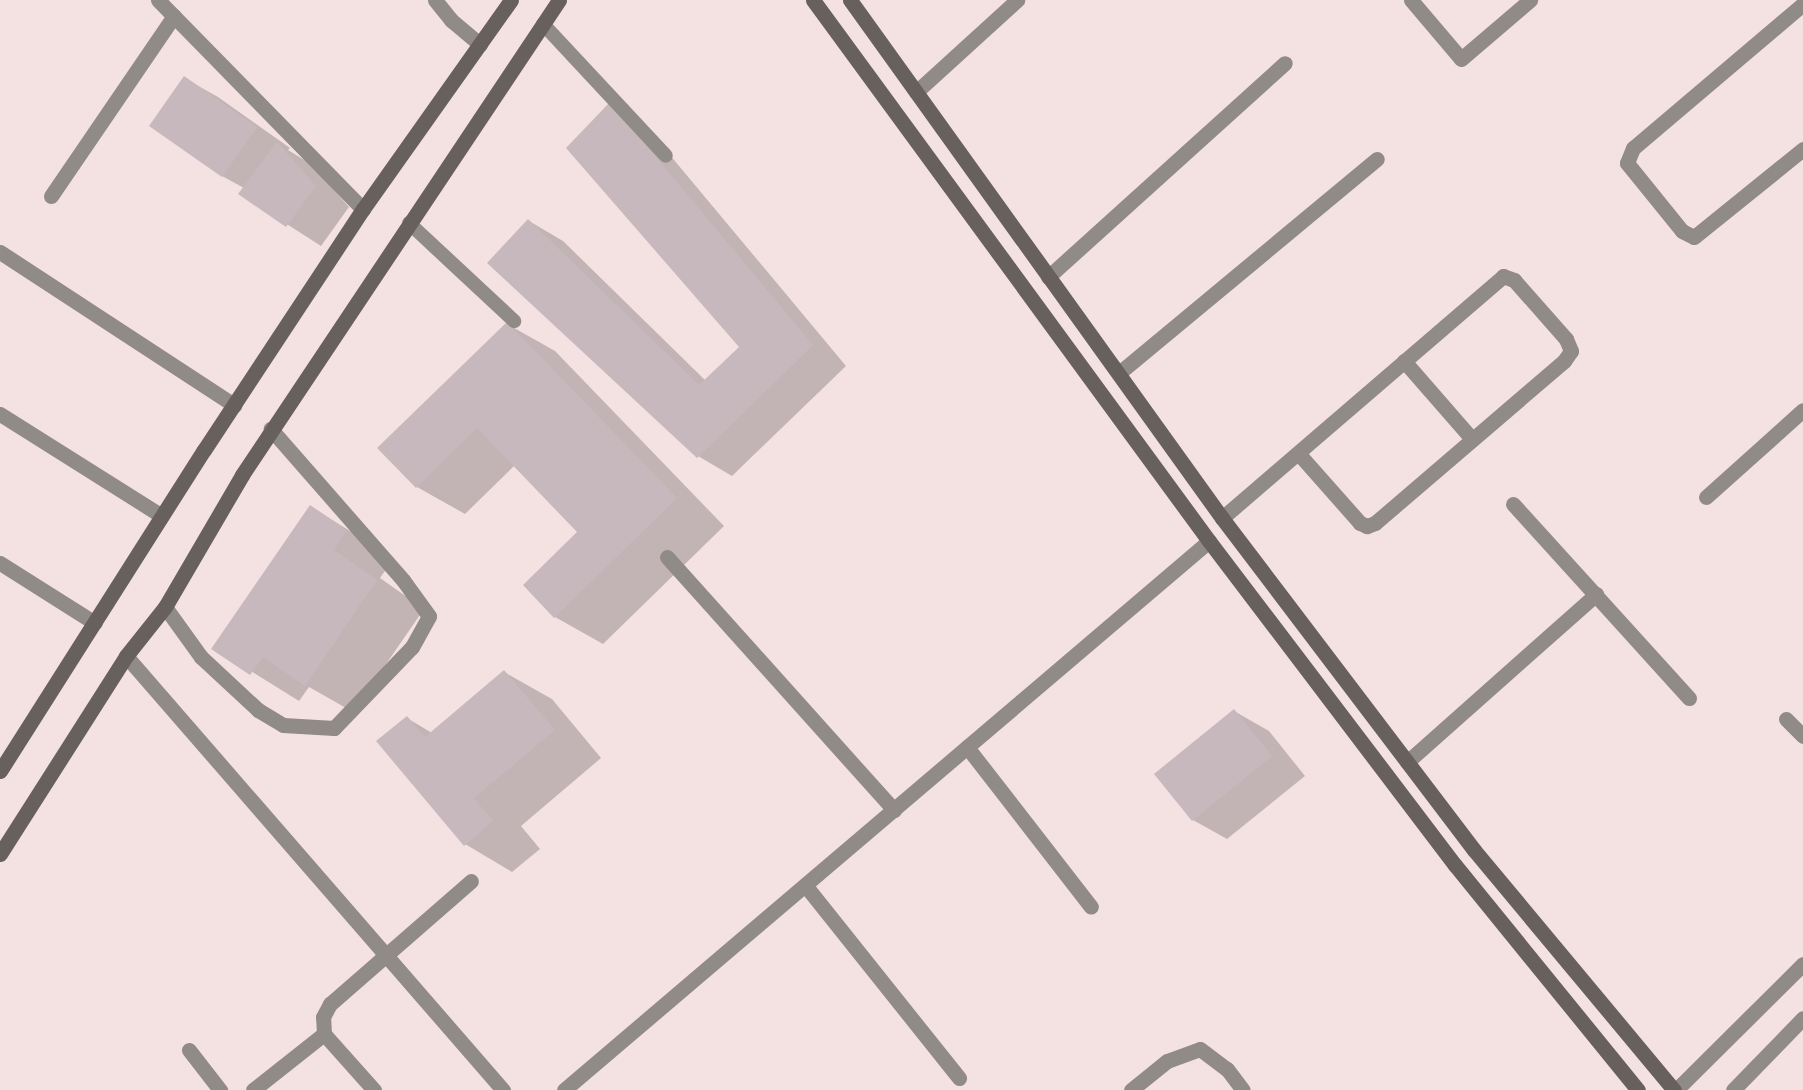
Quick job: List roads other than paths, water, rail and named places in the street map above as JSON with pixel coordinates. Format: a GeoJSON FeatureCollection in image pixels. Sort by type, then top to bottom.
{"type":"FeatureCollection","features":[{"type":"Feature","properties":{"kind":"main road"},"geometry":{"type":"LineString","coordinates":[[0,771],[162,516],[363,209],[511,0]]}},
{"type":"Feature","properties":{"kind":"main road"},"geometry":{"type":"LineString","coordinates":[[0,854],[126,656],[165,607],[242,475],[272,429],[559,0]]}},
{"type":"Feature","properties":{"kind":"main road"},"geometry":{"type":"LineString","coordinates":[[813,0],[1209,541],[1455,866],[1638,1090]]}},
{"type":"Feature","properties":{"kind":"main road"},"geometry":{"type":"LineString","coordinates":[[850,0],[1222,519],[1474,850],[1675,1090]]}},
{"type":"Feature","properties":{"kind":"street"},"geometry":{"type":"LineString","coordinates":[[158,0],[363,209]]}},
{"type":"Feature","properties":{"kind":"street"},"geometry":{"type":"LineString","coordinates":[[435,0],[451,20],[480,44]]}},
{"type":"Feature","properties":{"kind":"street"},"geometry":{"type":"LineString","coordinates":[[916,92],[1017,0]]}},
{"type":"Feature","properties":{"kind":"street"},"geometry":{"type":"LineString","coordinates":[[1411,0],[1461,60],[1530,0]]}},
{"type":"Feature","properties":{"kind":"street"},"geometry":{"type":"LineString","coordinates":[[1803,4],[1633,148],[1627,163],[1682,231],[1694,237],[1803,149]]}},
{"type":"Feature","properties":{"kind":"street"},"geometry":{"type":"LineString","coordinates":[[51,196],[174,15]]}},
{"type":"Feature","properties":{"kind":"street"},"geometry":{"type":"LineString","coordinates":[[1048,276],[1284,63]]}},
{"type":"Feature","properties":{"kind":"street"},"geometry":{"type":"LineString","coordinates":[[1119,374],[1377,159]]}},
{"type":"Feature","properties":{"kind":"street"},"geometry":{"type":"LineString","coordinates":[[0,252],[234,405]]}},
{"type":"Feature","properties":{"kind":"street"},"geometry":{"type":"LineString","coordinates":[[1222,519],[1503,276],[1514,279],[1566,339],[1571,351],[1564,361],[1375,523],[1367,526],[1360,523],[1299,454]]}},
{"type":"Feature","properties":{"kind":"street"},"geometry":{"type":"LineString","coordinates":[[1404,361],[1472,439]]}},
{"type":"Feature","properties":{"kind":"street"},"geometry":{"type":"LineString","coordinates":[[1706,497],[1803,411]]}},
{"type":"Feature","properties":{"kind":"street"},"geometry":{"type":"LineString","coordinates":[[0,414],[162,516]]}},
{"type":"Feature","properties":{"kind":"street"},"geometry":{"type":"LineString","coordinates":[[165,607],[201,657],[258,710],[283,725],[334,728],[412,647],[429,616],[403,580],[272,429]]}},
{"type":"Feature","properties":{"kind":"street"},"geometry":{"type":"LineString","coordinates":[[1513,504],[1689,698]]}},
{"type":"Feature","properties":{"kind":"street"},"geometry":{"type":"LineString","coordinates":[[564,1090],[1209,541]]}},
{"type":"Feature","properties":{"kind":"street"},"geometry":{"type":"LineString","coordinates":[[668,557],[894,810]]}},
{"type":"Feature","properties":{"kind":"street"},"geometry":{"type":"LineString","coordinates":[[0,563],[95,623]]}},
{"type":"Feature","properties":{"kind":"street"},"geometry":{"type":"LineString","coordinates":[[1407,762],[1596,594]]}},
{"type":"Feature","properties":{"kind":"street"},"geometry":{"type":"LineString","coordinates":[[126,656],[502,1090]]}},
{"type":"Feature","properties":{"kind":"street"},"geometry":{"type":"LineString","coordinates":[[1786,719],[1803,736]]}},
{"type":"Feature","properties":{"kind":"street"},"geometry":{"type":"LineString","coordinates":[[967,747],[1091,907]]}},
{"type":"Feature","properties":{"kind":"street"},"geometry":{"type":"LineString","coordinates":[[374,1090],[324,1034],[322,1017],[330,1004],[471,881]]}},
{"type":"Feature","properties":{"kind":"street"},"geometry":{"type":"LineString","coordinates":[[805,885],[959,1078]]}},
{"type":"Feature","properties":{"kind":"street"},"geometry":{"type":"LineString","coordinates":[[1675,1090],[1803,964]]}},
{"type":"Feature","properties":{"kind":"street"},"geometry":{"type":"LineString","coordinates":[[1733,1090],[1803,1018]]}},
{"type":"Feature","properties":{"kind":"street"},"geometry":{"type":"LineString","coordinates":[[253,1090],[324,1034]]}},
{"type":"Feature","properties":{"kind":"street"},"geometry":{"type":"LineString","coordinates":[[1131,1090],[1167,1061],[1200,1048],[1227,1069],[1243,1090]]}},
{"type":"Feature","properties":{"kind":"street"},"geometry":{"type":"LineString","coordinates":[[189,1050],[220,1090]]}},
{"type":"Feature","properties":{"kind":"lane"},"geometry":{"type":"LineString","coordinates":[[543,24],[666,156]]}},
{"type":"Feature","properties":{"kind":"lane"},"geometry":{"type":"LineString","coordinates":[[408,223],[514,321]]}}]}
